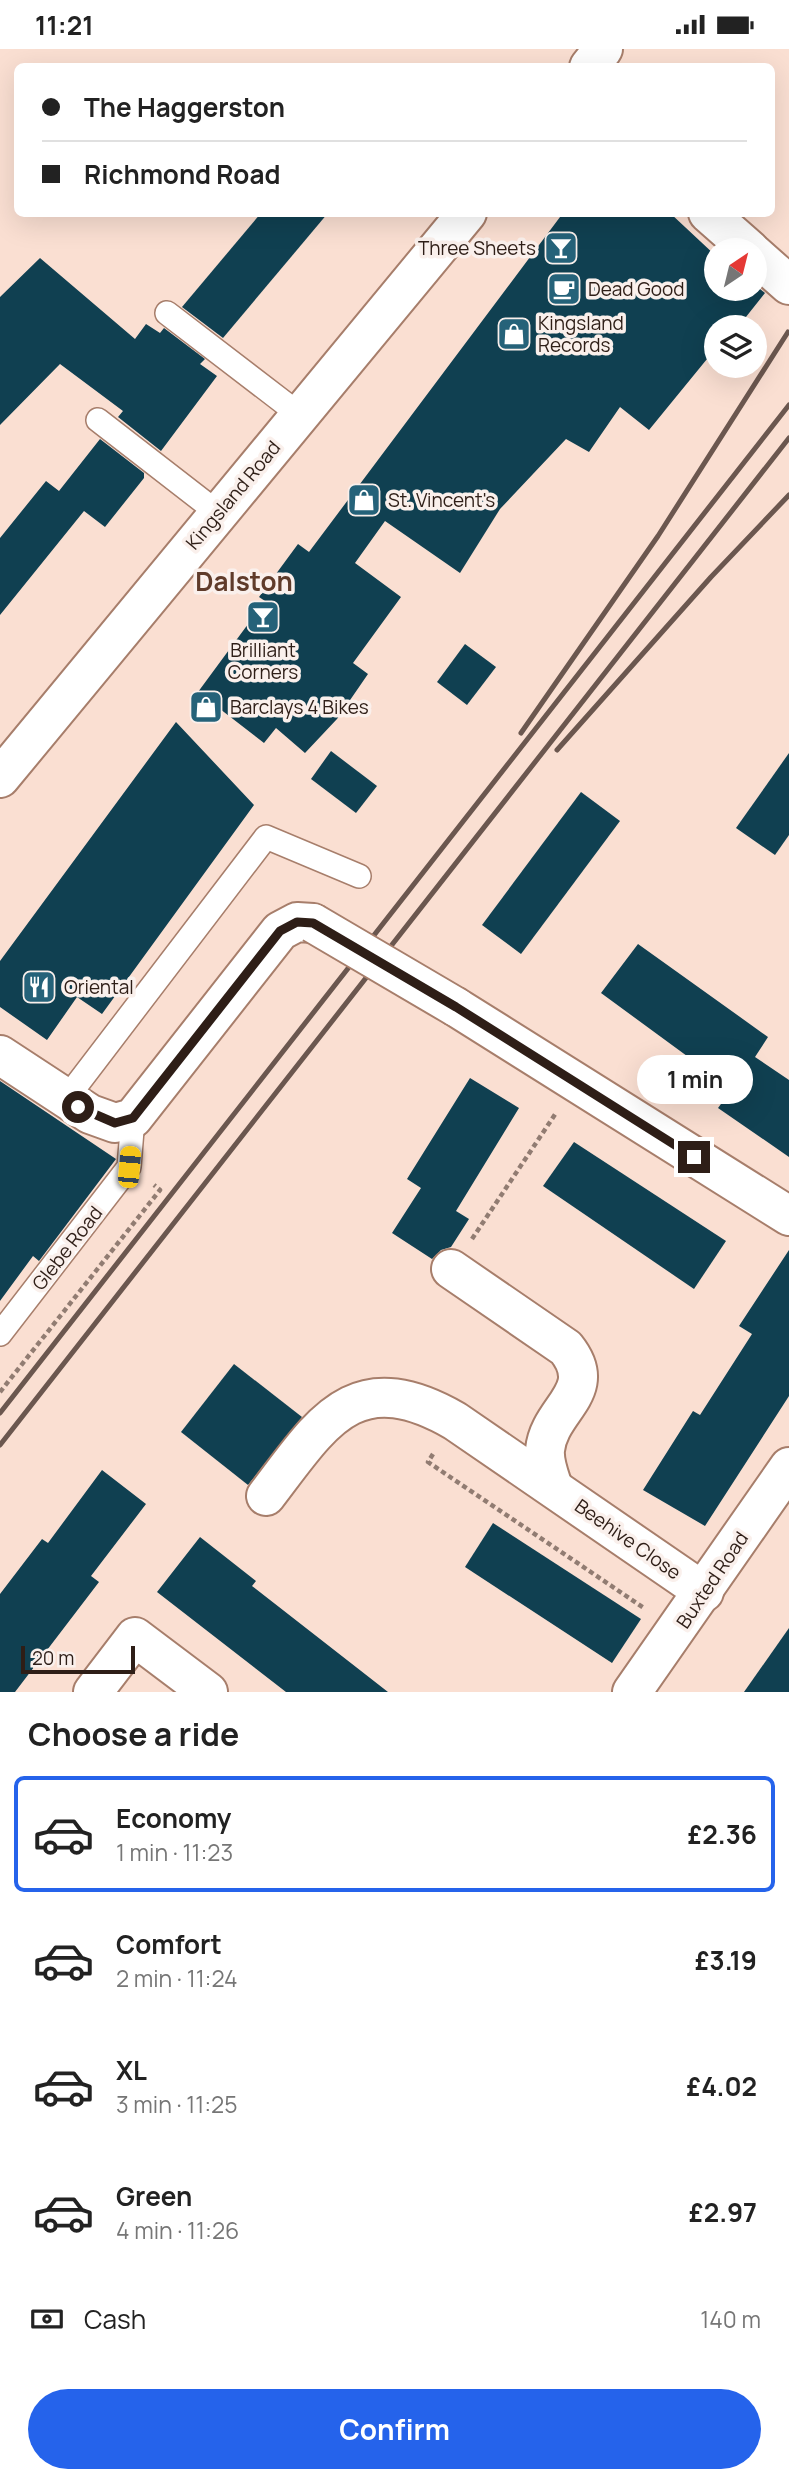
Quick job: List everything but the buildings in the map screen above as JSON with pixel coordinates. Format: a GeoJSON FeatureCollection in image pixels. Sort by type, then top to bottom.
{"type":"FeatureCollection","features":[{"type":"Feature","properties":{"kind":"main road"},"geometry":{"type":"LineString","coordinates":[[592,63],[603,49]]}},
{"type":"Feature","properties":{"kind":"main road","name":"Kingsland Road"},"geometry":{"type":"LineString","coordinates":[[0,778],[464,217]]}},
{"type":"Feature","properties":{"kind":"main road"},"geometry":{"type":"LineString","coordinates":[[713,217],[736,238]]}},
{"type":"Feature","properties":{"kind":"main road"},"geometry":{"type":"LineString","coordinates":[[767,266],[789,285]]}},
{"type":"Feature","properties":{"kind":"main road"},"geometry":{"type":"LineString","coordinates":[[0,1055],[90,1114],[115,1123],[133,1118],[280,931],[297,922],[313,923],[456,1007],[789,1216]]}},
{"type":"Feature","properties":{"kind":"main road"},"geometry":{"type":"LineString","coordinates":[[452,1269],[566,1348],[578,1364],[579,1380],[550,1432],[545,1449],[546,1465],[553,1487]]}},
{"type":"Feature","properties":{"kind":"main road","name":"Beehive Close"},"geometry":{"type":"LineString","coordinates":[[266,1496],[321,1426],[336,1412],[372,1398],[395,1398],[415,1402],[455,1421],[704,1592]]}},
{"type":"Feature","properties":{"kind":"main road","name":"Buxted Road"},"geometry":{"type":"LineString","coordinates":[[632,1692],[678,1630],[789,1467]]}},
{"type":"Feature","properties":{"kind":"main road"},"geometry":{"type":"LineString","coordinates":[[93,1692],[135,1637],[208,1692]]}},
{"type":"Feature","properties":{"kind":"lane"},"geometry":{"type":"LineString","coordinates":[[167,313],[300,415]]}},
{"type":"Feature","properties":{"kind":"lane"},"geometry":{"type":"LineString","coordinates":[[98,420],[218,513]]}},
{"type":"Feature","properties":{"kind":"lane"},"geometry":{"type":"LineString","coordinates":[[66,1099],[266,837],[359,876]]}},
{"type":"Feature","properties":{"kind":"lane"},"geometry":{"type":"LineString","coordinates":[[129,1167],[133,1118]]}},
{"type":"Feature","properties":{"kind":"lane","name":"Glebe Road"},"geometry":{"type":"LineString","coordinates":[[0,1334],[129,1167]]}},
{"type":"Feature","properties":{"kind":"path"},"geometry":{"type":"LineString","coordinates":[[452,1269],[575,1083]]}},
{"type":"Feature","properties":{"kind":"path"},"geometry":{"type":"LineString","coordinates":[[0,1392],[160,1189],[129,1167]]}},
{"type":"Feature","properties":{"kind":"path"},"geometry":{"type":"LineString","coordinates":[[455,1421],[428,1462],[678,1630]]}},
{"type":"Feature","properties":{"kind":"railway"},"geometry":{"type":"LineString","coordinates":[[521,733],[658,536],[788,332]]}},
{"type":"Feature","properties":{"kind":"railway"},"geometry":{"type":"LineString","coordinates":[[0,1413],[789,405]]}},
{"type":"Feature","properties":{"kind":"railway"},"geometry":{"type":"LineString","coordinates":[[0,1445],[789,438]]}},
{"type":"Feature","properties":{"kind":"railway"},"geometry":{"type":"LineString","coordinates":[[557,750],[711,577],[789,495]]}},
{"type":"Feature","properties":{"kind":"place","name":"Three Sheets"},"geometry":{"type":"Point","coordinates":[561,248]}},
{"type":"Feature","properties":{"kind":"place","name":"Dead Good"},"geometry":{"type":"Point","coordinates":[564,289]}},
{"type":"Feature","properties":{"kind":"place","name":"Kingsland Records"},"geometry":{"type":"Point","coordinates":[514,334]}},
{"type":"Feature","properties":{"kind":"place","name":"St. Vincent's"},"geometry":{"type":"Point","coordinates":[364,500]}},
{"type":"Feature","properties":{"kind":"place","name":"Brilliant Corners"},"geometry":{"type":"Point","coordinates":[263,617]}},
{"type":"Feature","properties":{"kind":"place","name":"Barclays 4 Bikes"},"geometry":{"type":"Point","coordinates":[206,707]}},
{"type":"Feature","properties":{"kind":"place","name":"Oriental"},"geometry":{"type":"Point","coordinates":[39,987]}},
{"type":"Feature","properties":{"kind":"district","name":"Dalston"},"geometry":{"type":"Point","coordinates":[244,581]}},
{"type":"Feature","properties":{"kind":"route"},"geometry":{"type":"LineString","coordinates":[[78,1107],[115,1123],[133,1118],[157,1091],[280,931],[297,922],[313,923],[456,1007],[694,1157]]}}]}
